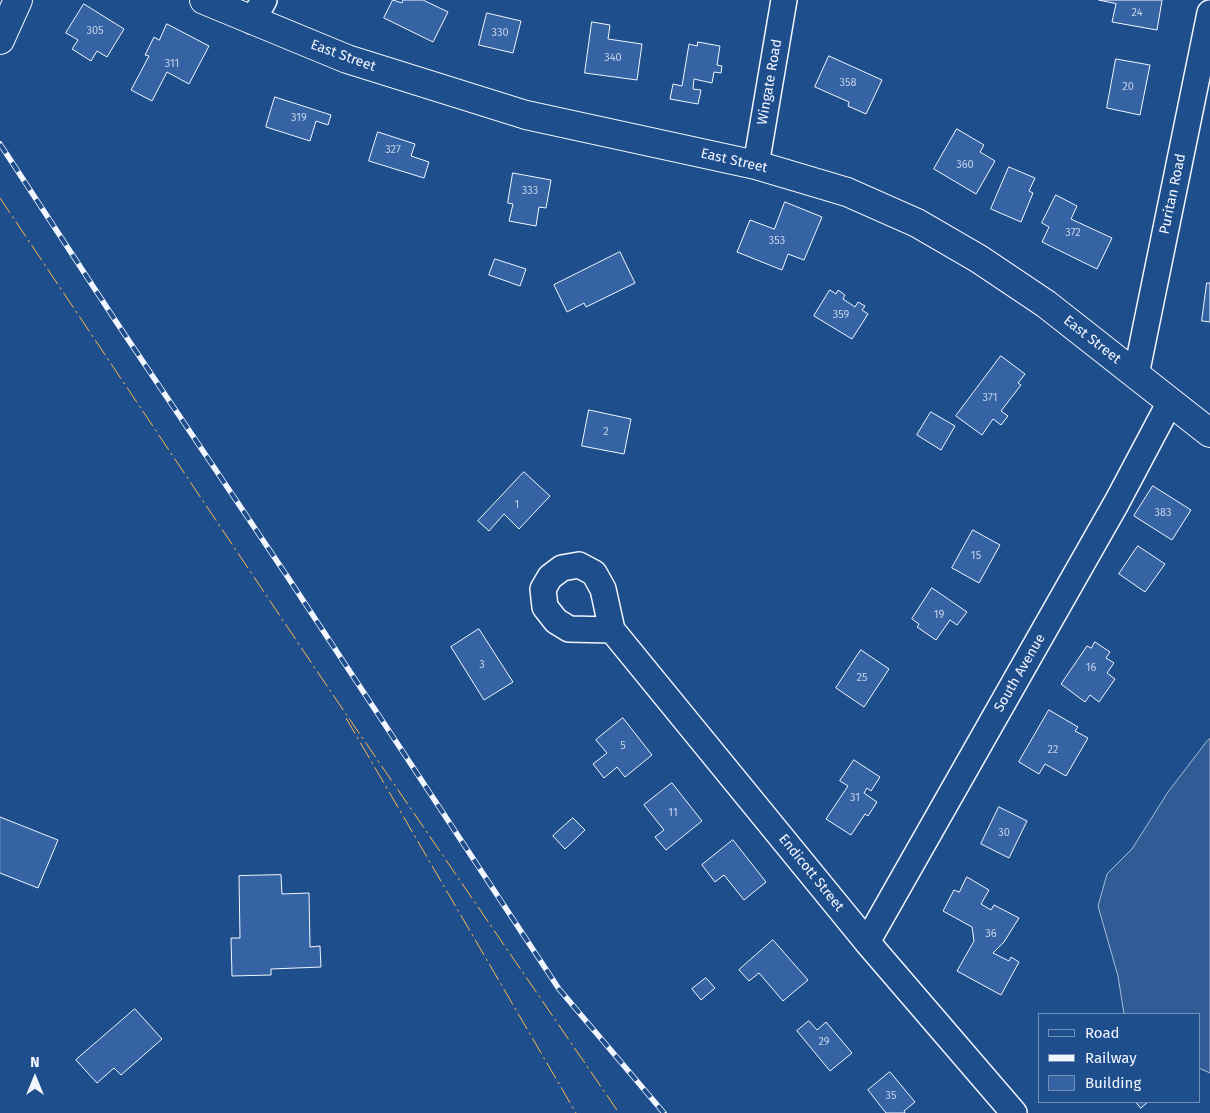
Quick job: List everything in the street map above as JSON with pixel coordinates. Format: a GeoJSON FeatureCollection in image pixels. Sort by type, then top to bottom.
{"type":"FeatureCollection","features":[{"type":"Feature","properties":{"kind":"street"},"geometry":{"type":"LineString","coordinates":[[0,40],[18,0]]}},
{"type":"Feature","properties":{"kind":"street","name":"East Street"},"geometry":{"type":"LineString","coordinates":[[204,0],[258,10],[347,59],[526,115],[756,165],[847,192],[917,223],[979,259],[1046,304],[1210,433]]}},
{"type":"Feature","properties":{"kind":"street","name":"Wingate Road"},"geometry":{"type":"LineString","coordinates":[[756,165],[784,0]]}},
{"type":"Feature","properties":{"kind":"street","name":"Puritan Road"},"geometry":{"type":"LineString","coordinates":[[1136,375],[1210,13]]}},
{"type":"Feature","properties":{"kind":"street","name":"South Avenue"},"geometry":{"type":"LineString","coordinates":[[867,942],[1117,502],[1170,402]]}},
{"type":"Feature","properties":{"kind":"street","name":"Endicott Street"},"geometry":{"type":"LineString","coordinates":[[612,630],[867,942],[1014,1113]]}},
{"type":"Feature","properties":{"kind":"shaded area"},"geometry":{"type":"Polygon","coordinates":[[[1210,739],[1210,1073],[1200,1068],[1200,1013],[1124,1013],[1118,976],[1098,906],[1107,874],[1132,849],[1168,792],[1210,739]]]}},
{"type":"Feature","properties":{"kind":"building"},"geometry":{"type":"Polygon","coordinates":[[[393,0],[402,3],[403,0],[423,0],[448,12],[433,42],[384,18],[393,0]]]}},
{"type":"Feature","properties":{"kind":"building"},"geometry":{"type":"Polygon","coordinates":[[[1099,0],[1162,0],[1157,30],[1112,22],[1116,4],[1099,0]]]}},
{"type":"Feature","properties":{"kind":"building"},"geometry":{"type":"Polygon","coordinates":[[[84,4],[124,29],[107,57],[97,51],[91,61],[72,49],[78,40],[66,33],[84,4]]]}},
{"type":"Feature","properties":{"kind":"building"},"geometry":{"type":"Polygon","coordinates":[[[487,13],[521,21],[513,53],[479,45],[487,13]]]}},
{"type":"Feature","properties":{"kind":"building"},"geometry":{"type":"Polygon","coordinates":[[[592,22],[610,25],[608,39],[642,44],[637,80],[585,73],[592,22]]]}},
{"type":"Feature","properties":{"kind":"building"},"geometry":{"type":"Polygon","coordinates":[[[167,24],[209,46],[189,84],[167,72],[152,101],[131,90],[149,56],[145,55],[154,37],[159,40],[167,24]]]}},
{"type":"Feature","properties":{"kind":"building"},"geometry":{"type":"Polygon","coordinates":[[[698,42],[720,46],[717,65],[722,66],[721,73],[714,72],[712,83],[694,79],[693,89],[701,90],[698,104],[670,99],[673,84],[682,86],[689,44],[697,46],[698,42]]]}},
{"type":"Feature","properties":{"kind":"building"},"geometry":{"type":"Polygon","coordinates":[[[829,56],[882,80],[866,114],[848,106],[849,102],[815,87],[829,56]]]}},
{"type":"Feature","properties":{"kind":"building"},"geometry":{"type":"Polygon","coordinates":[[[1116,59],[1150,65],[1140,115],[1107,108],[1116,59]]]}},
{"type":"Feature","properties":{"kind":"building"},"geometry":{"type":"Polygon","coordinates":[[[275,97],[331,115],[328,125],[316,121],[310,141],[266,127],[275,97]]]}},
{"type":"Feature","properties":{"kind":"building"},"geometry":{"type":"Polygon","coordinates":[[[957,129],[984,145],[980,152],[995,161],[976,194],[934,169],[957,129]]]}},
{"type":"Feature","properties":{"kind":"building"},"geometry":{"type":"Polygon","coordinates":[[[378,132],[415,144],[411,156],[429,162],[424,178],[369,161],[378,132]]]}},
{"type":"Feature","properties":{"kind":"building"},"geometry":{"type":"Polygon","coordinates":[[[1009,167],[1035,178],[1029,191],[1033,193],[1021,222],[991,209],[1009,167]]]}},
{"type":"Feature","properties":{"kind":"building"},"geometry":{"type":"Polygon","coordinates":[[[513,173],[551,180],[546,208],[539,207],[536,226],[509,221],[513,204],[508,203],[513,173]]]}},
{"type":"Feature","properties":{"kind":"building"},"geometry":{"type":"Polygon","coordinates":[[[1056,195],[1077,206],[1071,219],[1112,238],[1097,269],[1042,242],[1049,227],[1042,223],[1056,195]]]}},
{"type":"Feature","properties":{"kind":"building"},"geometry":{"type":"Polygon","coordinates":[[[785,202],[822,217],[804,260],[788,254],[782,270],[737,252],[750,220],[774,229],[785,202]]]}},
{"type":"Feature","properties":{"kind":"building"},"geometry":{"type":"Polygon","coordinates":[[[620,252],[635,283],[586,307],[584,303],[567,312],[554,285],[620,252]]]}},
{"type":"Feature","properties":{"kind":"building"},"geometry":{"type":"Polygon","coordinates":[[[495,259],[526,269],[520,286],[489,275],[495,259]]]}},
{"type":"Feature","properties":{"kind":"building"},"geometry":{"type":"Polygon","coordinates":[[[1207,283],[1210,283],[1210,322],[1202,321],[1207,283]]]}},
{"type":"Feature","properties":{"kind":"building"},"geometry":{"type":"Polygon","coordinates":[[[830,290],[836,294],[838,290],[845,295],[843,299],[855,307],[858,302],[865,306],[862,310],[868,314],[852,339],[814,316],[830,290]]]}},
{"type":"Feature","properties":{"kind":"building"},"geometry":{"type":"Polygon","coordinates":[[[1001,356],[1025,374],[1018,383],[1021,385],[1001,411],[1008,416],[1001,425],[993,419],[982,435],[956,416],[1001,356]]]}},
{"type":"Feature","properties":{"kind":"building"},"geometry":{"type":"Polygon","coordinates":[[[589,410],[631,419],[624,454],[582,446],[589,410]]]}},
{"type":"Feature","properties":{"kind":"building"},"geometry":{"type":"Polygon","coordinates":[[[931,412],[955,426],[941,450],[917,435],[931,412]]]}},
{"type":"Feature","properties":{"kind":"building"},"geometry":{"type":"Polygon","coordinates":[[[524,472],[550,496],[519,529],[504,514],[489,531],[478,521],[524,472]]]}},
{"type":"Feature","properties":{"kind":"building"},"geometry":{"type":"Polygon","coordinates":[[[1153,486],[1191,510],[1172,540],[1134,516],[1153,486]]]}},
{"type":"Feature","properties":{"kind":"building"},"geometry":{"type":"Polygon","coordinates":[[[973,530],[1000,545],[979,583],[952,568],[973,530]]]}},
{"type":"Feature","properties":{"kind":"building"},"geometry":{"type":"Polygon","coordinates":[[[1138,546],[1165,564],[1145,592],[1119,574],[1138,546]]]}},
{"type":"Feature","properties":{"kind":"building"},"geometry":{"type":"Polygon","coordinates":[[[932,588],[967,612],[957,625],[950,620],[936,640],[917,627],[919,624],[912,619],[932,588]]]}},
{"type":"Feature","properties":{"kind":"building"},"geometry":{"type":"Polygon","coordinates":[[[479,629],[513,682],[484,700],[451,647],[479,629]]]}},
{"type":"Feature","properties":{"kind":"building"},"geometry":{"type":"Polygon","coordinates":[[[1095,642],[1110,652],[1106,658],[1114,663],[1107,673],[1115,679],[1099,702],[1090,695],[1085,702],[1061,684],[1087,646],[1091,648],[1095,642]]]}},
{"type":"Feature","properties":{"kind":"building"},"geometry":{"type":"Polygon","coordinates":[[[861,650],[889,669],[864,707],[836,688],[861,650]]]}},
{"type":"Feature","properties":{"kind":"building"},"geometry":{"type":"Polygon","coordinates":[[[1049,710],[1078,727],[1075,731],[1088,738],[1066,776],[1045,764],[1039,774],[1019,762],[1049,710]]]}},
{"type":"Feature","properties":{"kind":"building"},"geometry":{"type":"Polygon","coordinates":[[[623,718],[652,755],[625,777],[617,767],[604,778],[593,764],[607,753],[596,740],[623,718]]]}},
{"type":"Feature","properties":{"kind":"building"},"geometry":{"type":"Polygon","coordinates":[[[854,760],[880,777],[871,791],[867,788],[864,793],[877,802],[868,816],[865,814],[851,835],[826,819],[848,786],[840,781],[854,760]]]}},
{"type":"Feature","properties":{"kind":"building"},"geometry":{"type":"Polygon","coordinates":[[[672,783],[702,821],[666,850],[655,837],[664,830],[644,805],[672,783]]]}},
{"type":"Feature","properties":{"kind":"building"},"geometry":{"type":"Polygon","coordinates":[[[999,807],[1027,821],[1009,858],[981,844],[999,807]]]}},
{"type":"Feature","properties":{"kind":"building"},"geometry":{"type":"Polygon","coordinates":[[[0,817],[58,840],[38,888],[0,873],[0,817]]]}},
{"type":"Feature","properties":{"kind":"building"},"geometry":{"type":"Polygon","coordinates":[[[573,818],[585,830],[565,849],[553,836],[573,818]]]}},
{"type":"Feature","properties":{"kind":"building"},"geometry":{"type":"Polygon","coordinates":[[[733,840],[766,882],[744,900],[724,875],[715,882],[702,865],[733,840]]]}},
{"type":"Feature","properties":{"kind":"building"},"geometry":{"type":"Polygon","coordinates":[[[281,875],[282,894],[309,893],[310,947],[320,946],[321,967],[271,969],[271,975],[232,976],[231,938],[240,938],[239,876],[281,875]]]}},
{"type":"Feature","properties":{"kind":"building"},"geometry":{"type":"Polygon","coordinates":[[[967,877],[989,890],[981,904],[991,910],[994,905],[1019,918],[1004,942],[993,953],[1009,961],[1011,957],[1019,962],[1001,995],[957,971],[974,941],[972,927],[943,911],[954,890],[959,892],[967,877]]]}},
{"type":"Feature","properties":{"kind":"building"},"geometry":{"type":"Polygon","coordinates":[[[773,940],[808,980],[783,1001],[759,973],[749,981],[739,970],[773,940]]]}},
{"type":"Feature","properties":{"kind":"building"},"geometry":{"type":"Polygon","coordinates":[[[706,978],[715,988],[701,1000],[692,989],[706,978]]]}},
{"type":"Feature","properties":{"kind":"building"},"geometry":{"type":"Polygon","coordinates":[[[135,1009],[162,1039],[121,1075],[114,1068],[97,1083],[76,1060],[135,1009]]]}},
{"type":"Feature","properties":{"kind":"building"},"geometry":{"type":"Polygon","coordinates":[[[809,1021],[817,1030],[826,1022],[852,1053],[830,1071],[797,1031],[809,1021]]]}},
{"type":"Feature","properties":{"kind":"building"},"geometry":{"type":"Polygon","coordinates":[[[890,1072],[915,1102],[904,1111],[905,1113],[886,1113],[868,1090],[890,1072]]]}},
{"type":"Feature","properties":{"kind":"building"},"geometry":{"type":"Polygon","coordinates":[[[1137,1103],[1147,1103],[1141,1108],[1137,1103]]]}},
{"type":"Feature","properties":{"kind":"railway"},"geometry":{"type":"LineString","coordinates":[[0,144],[559,989],[664,1113]]}},
{"type":"Feature","properties":{"kind":"power"},"geometry":{"type":"LineString","coordinates":[[0,198],[331,692],[619,1113]]}},
{"type":"Feature","properties":{"kind":"power"},"geometry":{"type":"LineString","coordinates":[[346,718],[576,1113]]}}]}
